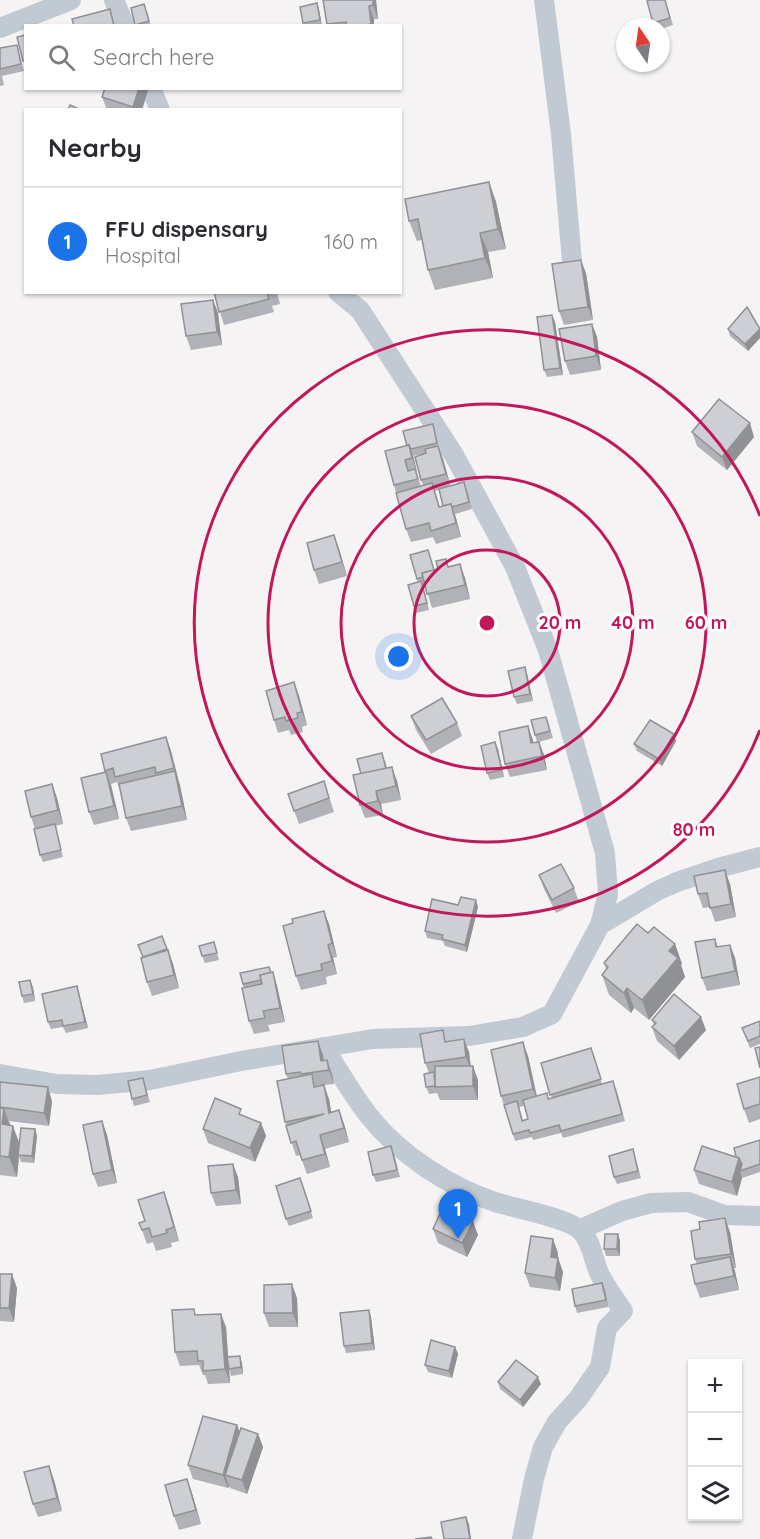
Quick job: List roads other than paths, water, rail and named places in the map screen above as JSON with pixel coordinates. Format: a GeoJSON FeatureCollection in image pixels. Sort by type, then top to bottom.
{"type":"FeatureCollection","features":[{"type":"Feature","properties":{"kind":"street"},"geometry":{"type":"LineString","coordinates":[[0,28],[71,0]]}},
{"type":"Feature","properties":{"kind":"street"},"geometry":{"type":"LineString","coordinates":[[114,0],[124,24]]}},
{"type":"Feature","properties":{"kind":"street"},"geometry":{"type":"LineString","coordinates":[[544,0],[561,134],[573,273]]}},
{"type":"Feature","properties":{"kind":"street"},"geometry":{"type":"LineString","coordinates":[[152,90],[159,108]]}},
{"type":"Feature","properties":{"kind":"street"},"geometry":{"type":"LineString","coordinates":[[0,1074],[57,1084],[98,1085],[150,1080],[241,1061],[373,1039],[469,1036],[523,1027],[552,1014],[600,926],[608,894],[605,853],[548,650],[515,567],[454,455],[360,310],[340,294]]}},
{"type":"Feature","properties":{"kind":"street"},"geometry":{"type":"LineString","coordinates":[[600,926],[649,895],[677,882],[760,857]]}},
{"type":"Feature","properties":{"kind":"street"},"geometry":{"type":"LineString","coordinates":[[324,1047],[370,1118],[396,1145],[437,1176],[494,1202],[554,1218],[581,1229],[591,1248],[600,1275],[623,1311],[607,1328],[600,1367],[578,1399],[557,1422],[543,1447],[522,1539]]}},
{"type":"Feature","properties":{"kind":"street"},"geometry":{"type":"LineString","coordinates":[[581,1229],[622,1211],[651,1203],[688,1202],[724,1215],[760,1216]]}},
{"type":"Feature","properties":{"kind":"place","name":"FFU dispensary"},"geometry":{"type":"Point","coordinates":[458,1239]}}]}
